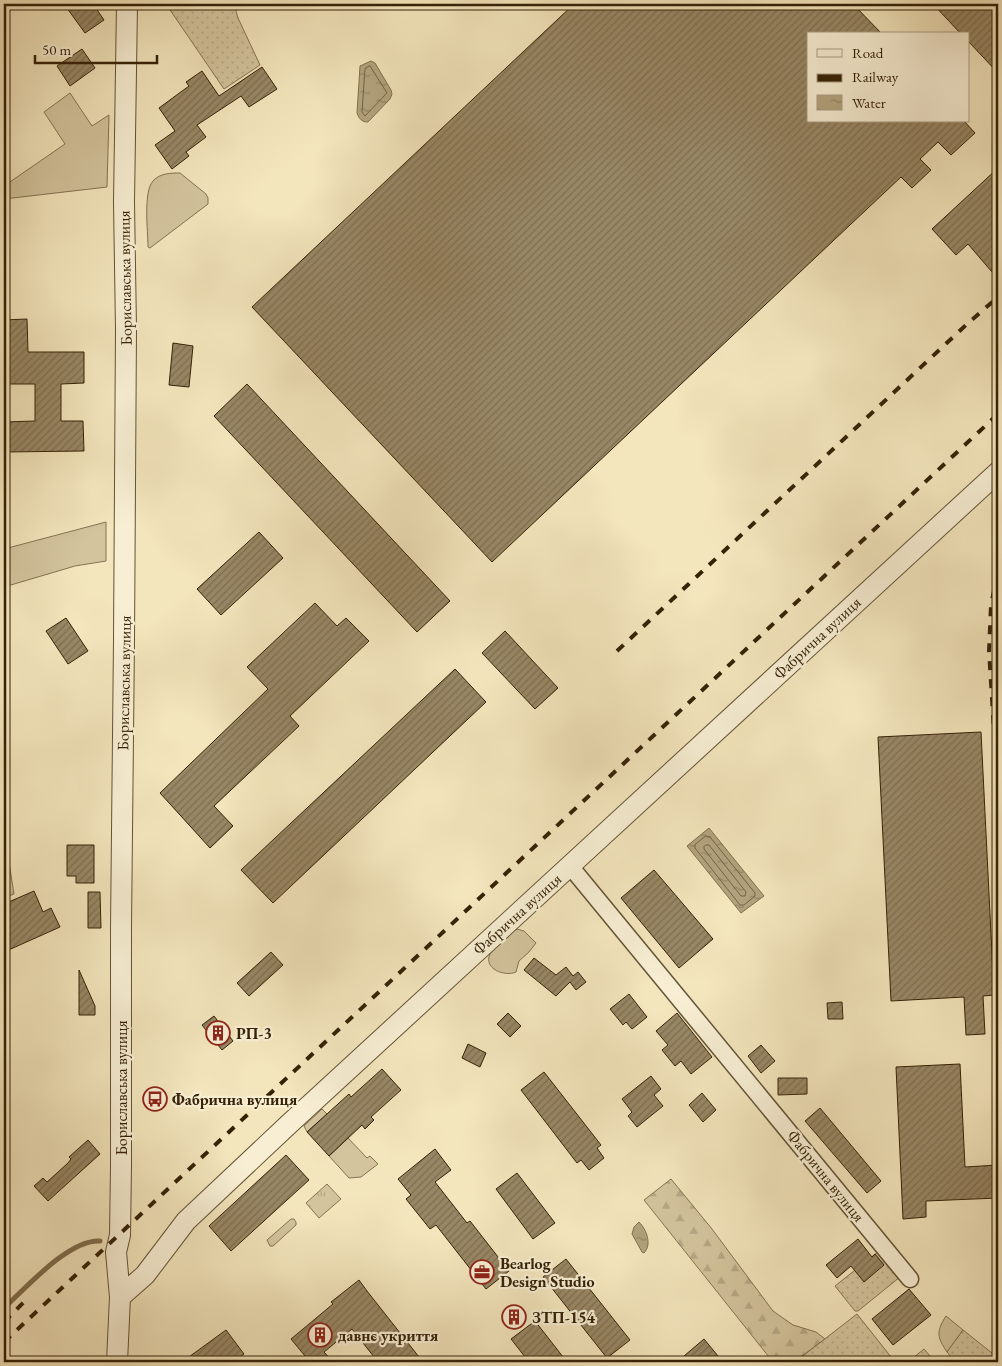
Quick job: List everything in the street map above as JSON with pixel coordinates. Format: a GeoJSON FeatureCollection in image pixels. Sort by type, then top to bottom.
{"type":"FeatureCollection","features":[{"type":"Feature","properties":{"kind":"street","name":"Бориславська вулиця"},"geometry":{"type":"LineString","coordinates":[[117,1362],[120,1297],[116,1252],[120,1235],[121,1166],[126,329],[124,202],[127,4]]}},
{"type":"Feature","properties":{"kind":"street","name":"Фабрична вулиця"},"geometry":{"type":"LineString","coordinates":[[120,1297],[145,1275],[186,1221],[288,1125],[998,472]]}},
{"type":"Feature","properties":{"kind":"street","name":"Фабрична вулиця"},"geometry":{"type":"LineString","coordinates":[[570,866],[910,1279]]}},
{"type":"Feature","properties":{"kind":"green space"},"geometry":{"type":"Polygon","coordinates":[[[166,4],[234,4],[238,18],[260,65],[224,89],[166,4]]]}},
{"type":"Feature","properties":{"kind":"green space"},"geometry":{"type":"Polygon","coordinates":[[[70,93],[92,126],[109,115],[107,187],[4,199],[4,186],[65,144],[44,112],[70,93]]]}},
{"type":"Feature","properties":{"kind":"green space"},"geometry":{"type":"Polygon","coordinates":[[[169,173],[180,173],[206,194],[208,204],[150,248],[148,247],[147,202],[150,186],[159,176],[169,173]]]}},
{"type":"Feature","properties":{"kind":"green space"},"geometry":{"type":"Polygon","coordinates":[[[106,522],[106,561],[75,566],[4,587],[4,549],[106,522]]]}},
{"type":"Feature","properties":{"kind":"green space"},"geometry":{"type":"Polygon","coordinates":[[[4,831],[14,894],[4,898],[4,831]]]}},
{"type":"Feature","properties":{"kind":"green space"},"geometry":{"type":"Polygon","coordinates":[[[517,929],[524,931],[536,943],[519,961],[516,972],[506,973],[492,968],[489,959],[490,954],[502,940],[517,929]]]}},
{"type":"Feature","properties":{"kind":"green space"},"geometry":{"type":"Polygon","coordinates":[[[322,1109],[327,1114],[307,1132],[304,1126],[322,1109]]]}},
{"type":"Feature","properties":{"kind":"green space"},"geometry":{"type":"Polygon","coordinates":[[[348,1138],[367,1158],[370,1156],[378,1164],[361,1177],[349,1178],[329,1156],[348,1138]]]}},
{"type":"Feature","properties":{"kind":"green space"},"geometry":{"type":"Polygon","coordinates":[[[671,1179],[712,1229],[773,1311],[793,1325],[816,1332],[825,1339],[794,1362],[773,1362],[644,1200],[671,1179]]]}},
{"type":"Feature","properties":{"kind":"green space"},"geometry":{"type":"Polygon","coordinates":[[[327,1184],[341,1199],[319,1218],[306,1203],[327,1184]]]}},
{"type":"Feature","properties":{"kind":"green space"},"geometry":{"type":"Polygon","coordinates":[[[291,1219],[294,1219],[296,1225],[273,1246],[270,1246],[267,1240],[291,1219]]]}},
{"type":"Feature","properties":{"kind":"green space"},"geometry":{"type":"Polygon","coordinates":[[[879,1251],[900,1277],[858,1311],[855,1311],[835,1286],[879,1251]]]}},
{"type":"Feature","properties":{"kind":"green space"},"geometry":{"type":"Polygon","coordinates":[[[857,1314],[895,1362],[795,1362],[857,1314]]]}},
{"type":"Feature","properties":{"kind":"green space"},"geometry":{"type":"Polygon","coordinates":[[[946,1316],[963,1330],[947,1352],[939,1334],[946,1316]]]}},
{"type":"Feature","properties":{"kind":"green space"},"geometry":{"type":"Polygon","coordinates":[[[963,1330],[997,1357],[993,1362],[955,1362],[947,1352],[963,1330]]]}},
{"type":"Feature","properties":{"kind":"green space"},"geometry":{"type":"Polygon","coordinates":[[[924,1349],[935,1362],[908,1362],[924,1349]]]}},
{"type":"Feature","properties":{"kind":"water"},"geometry":{"type":"Polygon","coordinates":[[[371,61],[375,63],[392,94],[390,99],[366,122],[361,120],[357,113],[360,66],[371,61]]]}},
{"type":"Feature","properties":{"kind":"water"},"geometry":{"type":"Polygon","coordinates":[[[709,828],[764,896],[741,913],[687,846],[709,828]]]}},
{"type":"Feature","properties":{"kind":"water"},"geometry":{"type":"Polygon","coordinates":[[[639,1222],[648,1238],[648,1246],[644,1253],[632,1234],[634,1227],[639,1222]]]}},
{"type":"Feature","properties":{"kind":"building"},"geometry":{"type":"Polygon","coordinates":[[[64,4],[93,4],[104,20],[85,33],[64,4]]]}},
{"type":"Feature","properties":{"kind":"building"},"geometry":{"type":"Polygon","coordinates":[[[574,4],[853,4],[880,32],[807,32],[807,122],[965,122],[975,133],[951,155],[938,142],[920,159],[931,170],[912,188],[901,177],[492,562],[252,307],[574,4]]]}},
{"type":"Feature","properties":{"kind":"building"},"geometry":{"type":"Polygon","coordinates":[[[933,4],[998,4],[998,73],[970,43],[970,32],[959,32],[933,4]]]}},
{"type":"Feature","properties":{"kind":"building"},"geometry":{"type":"Polygon","coordinates":[[[82,49],[95,68],[70,86],[57,66],[82,49]]]}},
{"type":"Feature","properties":{"kind":"building"},"geometry":{"type":"Polygon","coordinates":[[[262,67],[277,89],[249,107],[241,96],[197,125],[206,137],[186,152],[189,156],[172,169],[155,145],[175,131],[159,108],[189,86],[186,82],[202,71],[219,96],[262,67]]]}},
{"type":"Feature","properties":{"kind":"building"},"geometry":{"type":"Polygon","coordinates":[[[998,168],[998,279],[968,244],[956,255],[932,229],[998,168]]]}},
{"type":"Feature","properties":{"kind":"building"},"geometry":{"type":"Polygon","coordinates":[[[27,319],[28,352],[84,352],[84,383],[61,384],[61,421],[83,421],[84,451],[4,452],[4,422],[35,421],[35,384],[4,384],[4,320],[27,319]]]}},
{"type":"Feature","properties":{"kind":"building"},"geometry":{"type":"Polygon","coordinates":[[[173,343],[193,346],[189,387],[169,385],[173,343]]]}},
{"type":"Feature","properties":{"kind":"building"},"geometry":{"type":"Polygon","coordinates":[[[247,384],[450,601],[417,632],[214,416],[247,384]]]}},
{"type":"Feature","properties":{"kind":"building"},"geometry":{"type":"Polygon","coordinates":[[[259,532],[283,558],[221,615],[197,589],[259,532]]]}},
{"type":"Feature","properties":{"kind":"building"},"geometry":{"type":"Polygon","coordinates":[[[315,603],[337,626],[346,618],[369,641],[290,716],[299,726],[214,806],[233,826],[210,848],[160,793],[268,689],[247,667],[315,603]]]}},
{"type":"Feature","properties":{"kind":"building"},"geometry":{"type":"Polygon","coordinates":[[[66,618],[88,651],[68,664],[46,631],[66,618]]]}},
{"type":"Feature","properties":{"kind":"building"},"geometry":{"type":"Polygon","coordinates":[[[505,631],[558,688],[535,709],[482,653],[505,631]]]}},
{"type":"Feature","properties":{"kind":"building"},"geometry":{"type":"Polygon","coordinates":[[[455,669],[486,702],[273,903],[241,870],[455,669]]]}},
{"type":"Feature","properties":{"kind":"building"},"geometry":{"type":"Polygon","coordinates":[[[981,732],[994,995],[983,996],[985,1034],[966,1035],[964,997],[891,1001],[878,737],[981,732]]]}},
{"type":"Feature","properties":{"kind":"building"},"geometry":{"type":"Polygon","coordinates":[[[67,845],[94,845],[94,883],[76,883],[76,876],[67,876],[67,845]]]}},
{"type":"Feature","properties":{"kind":"building"},"geometry":{"type":"Polygon","coordinates":[[[654,870],[713,939],[679,968],[621,898],[654,870]]]}},
{"type":"Feature","properties":{"kind":"building"},"geometry":{"type":"Polygon","coordinates":[[[34,891],[43,912],[51,908],[60,927],[4,952],[4,904],[34,891]]]}},
{"type":"Feature","properties":{"kind":"building"},"geometry":{"type":"Polygon","coordinates":[[[88,892],[100,892],[101,928],[88,928],[88,892]]]}},
{"type":"Feature","properties":{"kind":"building"},"geometry":{"type":"Polygon","coordinates":[[[271,952],[283,965],[249,996],[237,983],[271,952]]]}},
{"type":"Feature","properties":{"kind":"building"},"geometry":{"type":"Polygon","coordinates":[[[534,958],[556,975],[566,967],[573,976],[578,972],[586,982],[576,990],[570,982],[556,996],[524,970],[534,958]]]}},
{"type":"Feature","properties":{"kind":"building"},"geometry":{"type":"Polygon","coordinates":[[[79,970],[95,1006],[95,1015],[79,1015],[79,970]]]}},
{"type":"Feature","properties":{"kind":"building"},"geometry":{"type":"Polygon","coordinates":[[[629,994],[647,1017],[632,1029],[626,1022],[623,1025],[610,1009],[629,994]]]}},
{"type":"Feature","properties":{"kind":"building"},"geometry":{"type":"Polygon","coordinates":[[[842,1002],[843,1019],[828,1019],[827,1003],[842,1002]]]}},
{"type":"Feature","properties":{"kind":"building"},"geometry":{"type":"Polygon","coordinates":[[[508,1013],[521,1026],[510,1037],[497,1024],[508,1013]]]}},
{"type":"Feature","properties":{"kind":"building"},"geometry":{"type":"Polygon","coordinates":[[[677,1013],[712,1057],[691,1074],[681,1061],[675,1066],[662,1050],[668,1045],[656,1031],[677,1013]]]}},
{"type":"Feature","properties":{"kind":"building","name":"РП-3"},"geometry":{"type":"Polygon","coordinates":[[[214,1016],[233,1041],[222,1050],[202,1025],[214,1016]]]}},
{"type":"Feature","properties":{"kind":"building"},"geometry":{"type":"Polygon","coordinates":[[[468,1044],[486,1053],[480,1067],[462,1058],[468,1044]]]}},
{"type":"Feature","properties":{"kind":"building"},"geometry":{"type":"Polygon","coordinates":[[[761,1045],[775,1061],[761,1073],[748,1056],[761,1045]]]}},
{"type":"Feature","properties":{"kind":"building"},"geometry":{"type":"Polygon","coordinates":[[[960,1064],[965,1167],[998,1165],[998,1198],[926,1201],[926,1217],[903,1219],[896,1067],[960,1064]]]}},
{"type":"Feature","properties":{"kind":"building"},"geometry":{"type":"Polygon","coordinates":[[[382,1069],[401,1090],[371,1117],[374,1120],[365,1129],[362,1125],[329,1156],[307,1132],[349,1094],[351,1097],[382,1069]]]}},
{"type":"Feature","properties":{"kind":"building"},"geometry":{"type":"Polygon","coordinates":[[[544,1072],[601,1145],[597,1148],[604,1158],[589,1170],[581,1160],[577,1163],[521,1090],[544,1072]]]}},
{"type":"Feature","properties":{"kind":"building"},"geometry":{"type":"Polygon","coordinates":[[[651,1076],[661,1089],[654,1095],[663,1106],[637,1127],[628,1116],[632,1112],[622,1099],[651,1076]]]}},
{"type":"Feature","properties":{"kind":"building"},"geometry":{"type":"Polygon","coordinates":[[[778,1078],[807,1078],[807,1094],[778,1095],[778,1078]]]}},
{"type":"Feature","properties":{"kind":"building"},"geometry":{"type":"Polygon","coordinates":[[[702,1093],[716,1110],[703,1122],[689,1105],[702,1093]]]}},
{"type":"Feature","properties":{"kind":"building"},"geometry":{"type":"Polygon","coordinates":[[[820,1108],[881,1181],[867,1193],[805,1121],[820,1108]]]}},
{"type":"Feature","properties":{"kind":"building"},"geometry":{"type":"Polygon","coordinates":[[[88,1140],[100,1154],[48,1201],[34,1186],[43,1178],[47,1182],[68,1163],[71,1159],[69,1157],[88,1140]]]}},
{"type":"Feature","properties":{"kind":"building"},"geometry":{"type":"Polygon","coordinates":[[[435,1149],[451,1170],[435,1182],[467,1223],[470,1221],[509,1271],[486,1289],[436,1225],[430,1229],[406,1199],[411,1195],[398,1179],[435,1149]]]}},
{"type":"Feature","properties":{"kind":"building"},"geometry":{"type":"Polygon","coordinates":[[[286,1155],[309,1180],[231,1251],[209,1226],[286,1155]]]}},
{"type":"Feature","properties":{"kind":"building"},"geometry":{"type":"Polygon","coordinates":[[[517,1173],[555,1223],[533,1239],[496,1189],[517,1173]]]}},
{"type":"Feature","properties":{"kind":"building"},"geometry":{"type":"Polygon","coordinates":[[[858,1239],[872,1257],[875,1254],[884,1265],[864,1282],[851,1266],[837,1278],[826,1265],[858,1239]]]}},
{"type":"Feature","properties":{"kind":"building"},"geometry":{"type":"Polygon","coordinates":[[[566,1259],[630,1340],[607,1358],[543,1277],[566,1259]]]}},
{"type":"Feature","properties":{"kind":"building"},"geometry":{"type":"Polygon","coordinates":[[[359,1280],[423,1362],[378,1362],[352,1329],[324,1352],[333,1362],[310,1362],[291,1339],[333,1304],[331,1302],[359,1280]]]}},
{"type":"Feature","properties":{"kind":"building"},"geometry":{"type":"Polygon","coordinates":[[[909,1289],[931,1315],[893,1345],[872,1319],[909,1289]]]}},
{"type":"Feature","properties":{"kind":"building"},"geometry":{"type":"Polygon","coordinates":[[[535,1321],[567,1362],[529,1362],[511,1339],[535,1321]]]}},
{"type":"Feature","properties":{"kind":"building"},"geometry":{"type":"Polygon","coordinates":[[[226,1330],[244,1354],[233,1362],[182,1362],[226,1330]]]}},
{"type":"Feature","properties":{"kind":"building"},"geometry":{"type":"Polygon","coordinates":[[[704,1339],[723,1362],[677,1362],[704,1339]]]}},
{"type":"Feature","properties":{"kind":"waterway"},"geometry":{"type":"LineString","coordinates":[[4,1308],[36,1277],[62,1256],[88,1242],[100,1241]]}},
{"type":"Feature","properties":{"kind":"railway"},"geometry":{"type":"LineString","coordinates":[[617,651],[998,297]]}},
{"type":"Feature","properties":{"kind":"railway"},"geometry":{"type":"LineString","coordinates":[[4,1342],[998,414]]}},
{"type":"Feature","properties":{"kind":"railway"},"geometry":{"type":"LineString","coordinates":[[998,572],[991,605],[989,651],[998,794]]}},
{"type":"Feature","properties":{"kind":"railway"},"geometry":{"type":"LineString","coordinates":[[4,1322],[27,1299]]}},
{"type":"Feature","properties":{"kind":"place","name":"РП-3"},"geometry":{"type":"Point","coordinates":[218,1033]}},
{"type":"Feature","properties":{"kind":"place","name":"Фабрична вулиця"},"geometry":{"type":"Point","coordinates":[155,1099]}},
{"type":"Feature","properties":{"kind":"place","name":"Bearlog Design Studio"},"geometry":{"type":"Point","coordinates":[482,1272]}},
{"type":"Feature","properties":{"kind":"place","name":"ЗТП-154"},"geometry":{"type":"Point","coordinates":[514,1317]}},
{"type":"Feature","properties":{"kind":"place","name":"давнє укриття"},"geometry":{"type":"Point","coordinates":[320,1335]}}]}
